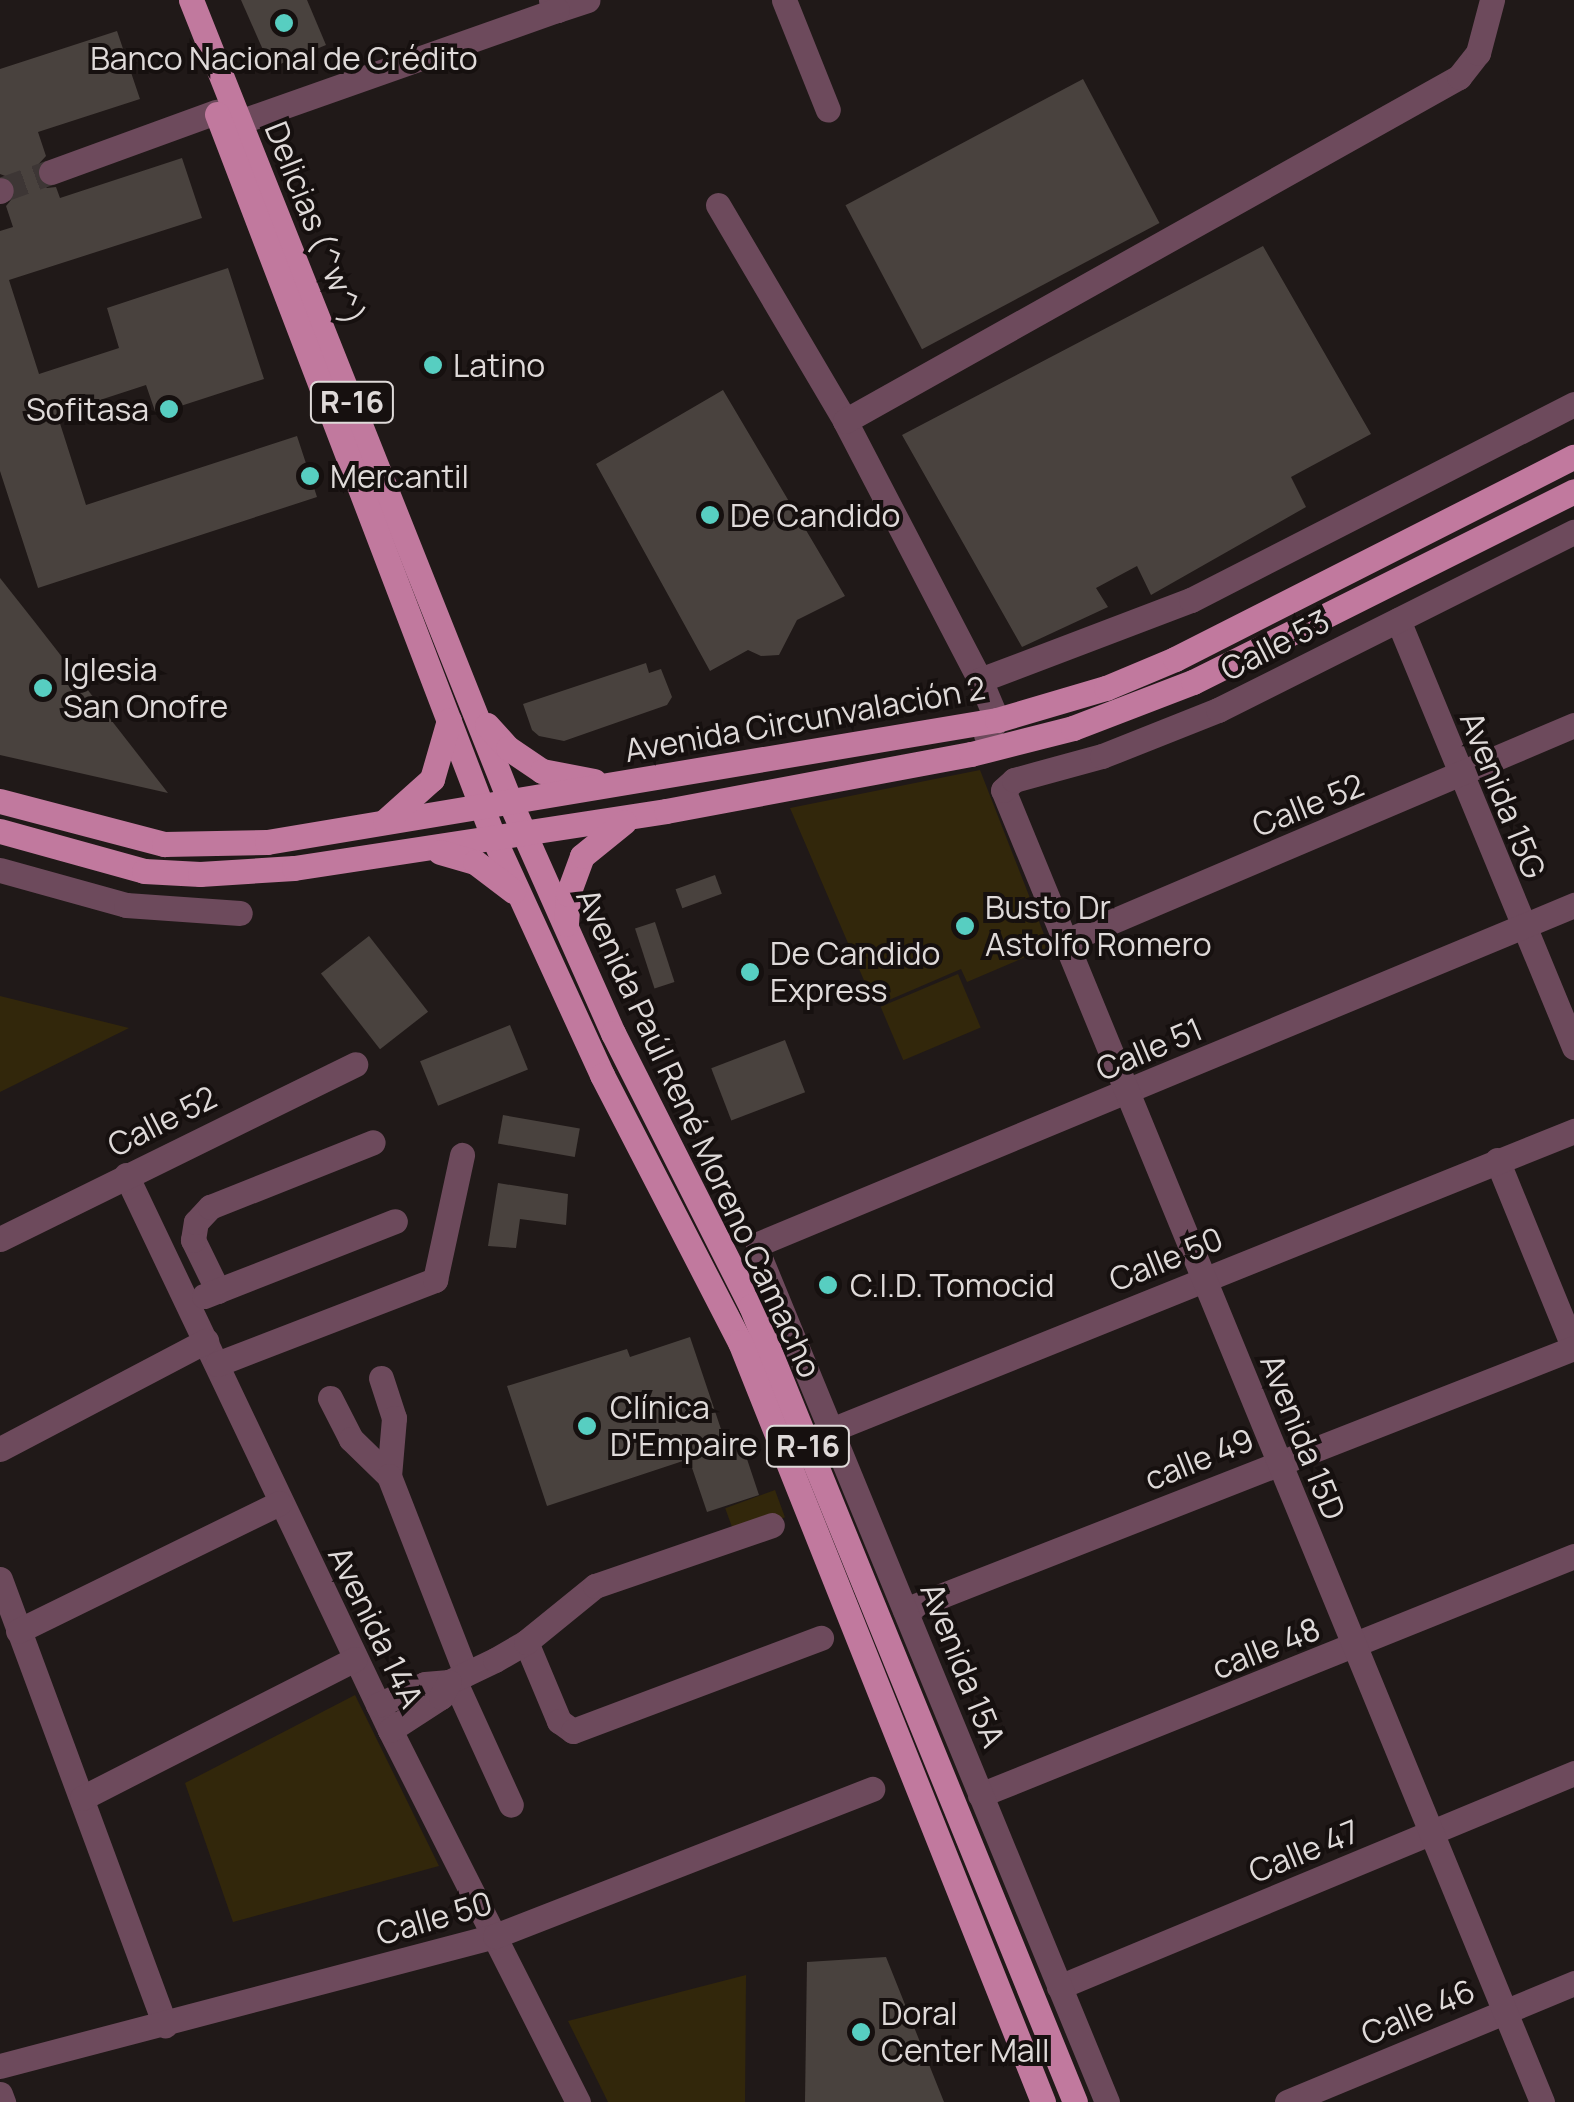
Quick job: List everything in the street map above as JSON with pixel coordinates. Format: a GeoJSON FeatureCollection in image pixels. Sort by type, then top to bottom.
{"type":"FeatureCollection","features":[{"type":"Feature","properties":{"kind":"main road","name":"Delicias (^w^)"},"geometry":{"type":"LineString","coordinates":[[172,0],[228,117],[479,716],[511,804]]}},
{"type":"Feature","properties":{"kind":"main road","name":"Delicias (^w^)"},"geometry":{"type":"LineString","coordinates":[[191,0],[228,117],[482,808]]}},
{"type":"Feature","properties":{"kind":"main road","name":"Avenida Circunvalación 2"},"geometry":{"type":"LineString","coordinates":[[0,800],[164,844],[267,842],[997,720],[1106,688],[1174,660],[1574,456]]}},
{"type":"Feature","properties":{"kind":"main road","name":"Avenida Circunvalación 2"},"geometry":{"type":"LineString","coordinates":[[0,831],[116,865],[171,873],[294,868],[634,816],[971,754],[1073,728],[1193,682],[1574,490]]}},
{"type":"Feature","properties":{"kind":"main road"},"geometry":{"type":"LineString","coordinates":[[479,716],[508,748],[542,770],[582,781],[629,783]]}},
{"type":"Feature","properties":{"kind":"main road"},"geometry":{"type":"LineString","coordinates":[[380,824],[421,793],[432,778],[450,720]]}},
{"type":"Feature","properties":{"kind":"main road","name":"Avenida Paúl René Moreno Camacho"},"geometry":{"type":"LineString","coordinates":[[511,804],[620,1048],[736,1273],[794,1444],[1043,2102]]}},
{"type":"Feature","properties":{"kind":"main road","name":"Avenida Paúl René Moreno Camacho"},"geometry":{"type":"LineString","coordinates":[[482,808],[602,1074],[794,1444],[1075,2102]]}},
{"type":"Feature","properties":{"kind":"main road"},"geometry":{"type":"LineString","coordinates":[[566,929],[568,894],[582,856],[600,838],[634,816]]}},
{"type":"Feature","properties":{"kind":"main road"},"geometry":{"type":"LineString","coordinates":[[390,853],[432,851],[456,855],[491,871],[520,898]]}},
{"type":"Feature","properties":{"kind":"street"},"geometry":{"type":"LineString","coordinates":[[51,172],[228,117],[554,5],[587,0]]}},
{"type":"Feature","properties":{"kind":"street"},"geometry":{"type":"LineString","coordinates":[[784,0],[828,110]]}},
{"type":"Feature","properties":{"kind":"street"},"geometry":{"type":"LineString","coordinates":[[845,421],[1460,77],[1478,52],[1492,0]]}},
{"type":"Feature","properties":{"kind":"street"},"geometry":{"type":"LineString","coordinates":[[718,204],[845,421],[980,680],[997,720],[971,754]]}},
{"type":"Feature","properties":{"kind":"street"},"geometry":{"type":"LineString","coordinates":[[980,680],[1191,600],[1574,404]]}},
{"type":"Feature","properties":{"kind":"street","name":"Calle 53"},"geometry":{"type":"LineString","coordinates":[[1003,796],[1003,790],[1014,780],[1165,733],[1574,532]]}},
{"type":"Feature","properties":{"kind":"street","name":"Avenida 15G"},"geometry":{"type":"LineString","coordinates":[[1398,620],[1574,1048]]}},
{"type":"Feature","properties":{"kind":"street","name":"Calle 52"},"geometry":{"type":"LineString","coordinates":[[1066,940],[1461,777],[1574,726]]}},
{"type":"Feature","properties":{"kind":"street","name":"Avenida 15D"},"geometry":{"type":"LineString","coordinates":[[1003,796],[1066,940],[1428,1834],[1542,2102]]}},
{"type":"Feature","properties":{"kind":"street"},"geometry":{"type":"LineString","coordinates":[[0,870],[126,904],[240,913]]}},
{"type":"Feature","properties":{"kind":"street","name":"Calle 51"},"geometry":{"type":"LineString","coordinates":[[758,1253],[760,1240],[1128,1094],[1574,905]]}},
{"type":"Feature","properties":{"kind":"street","name":"Calle 52"},"geometry":{"type":"LineString","coordinates":[[0,1239],[355,1064]]}},
{"type":"Feature","properties":{"kind":"street","name":"Calle 50"},"geometry":{"type":"LineString","coordinates":[[794,1444],[1574,1130]]}},
{"type":"Feature","properties":{"kind":"street"},"geometry":{"type":"LineString","coordinates":[[218,1291],[193,1240],[196,1222],[210,1207],[373,1142]]}},
{"type":"Feature","properties":{"kind":"street"},"geometry":{"type":"LineString","coordinates":[[0,1449],[211,1353],[435,1280],[462,1155]]}},
{"type":"Feature","properties":{"kind":"street"},"geometry":{"type":"LineString","coordinates":[[1497,1160],[1574,1348]]}},
{"type":"Feature","properties":{"kind":"street","name":"Avenida 14A"},"geometry":{"type":"LineString","coordinates":[[126,1175],[355,1659],[578,2102]]}},
{"type":"Feature","properties":{"kind":"street"},"geometry":{"type":"LineString","coordinates":[[188,1303],[395,1221]]}},
{"type":"Feature","properties":{"kind":"street","name":"Avenida 15A"},"geometry":{"type":"LineString","coordinates":[[758,1253],[834,1428],[1107,2102]]}},
{"type":"Feature","properties":{"kind":"street","name":"calle 49"},"geometry":{"type":"LineString","coordinates":[[905,1610],[1574,1348]]}},
{"type":"Feature","properties":{"kind":"street"},"geometry":{"type":"LineString","coordinates":[[381,1378],[394,1418],[388,1476],[456,1679],[511,1805]]}},
{"type":"Feature","properties":{"kind":"street"},"geometry":{"type":"LineString","coordinates":[[330,1398],[351,1439],[388,1476]]}},
{"type":"Feature","properties":{"kind":"street"},"geometry":{"type":"LineString","coordinates":[[18,1632],[279,1502]]}},
{"type":"Feature","properties":{"kind":"street"},"geometry":{"type":"LineString","coordinates":[[378,1705],[425,1684],[456,1679],[526,1642],[595,1586],[772,1525]]}},
{"type":"Feature","properties":{"kind":"street","name":"calle 48"},"geometry":{"type":"LineString","coordinates":[[980,1796],[1574,1556]]}},
{"type":"Feature","properties":{"kind":"street"},"geometry":{"type":"LineString","coordinates":[[0,1579],[165,2025]]}},
{"type":"Feature","properties":{"kind":"street"},"geometry":{"type":"LineString","coordinates":[[526,1642],[559,1722],[573,1731],[821,1638]]}},
{"type":"Feature","properties":{"kind":"street"},"geometry":{"type":"LineString","coordinates":[[82,1798],[355,1659]]}},
{"type":"Feature","properties":{"kind":"street"},"geometry":{"type":"LineString","coordinates":[[390,1730],[442,1697],[456,1679]]}},
{"type":"Feature","properties":{"kind":"street","name":"Calle 47"},"geometry":{"type":"LineString","coordinates":[[1059,1988],[1574,1773]]}},
{"type":"Feature","properties":{"kind":"street","name":"Calle 50"},"geometry":{"type":"LineString","coordinates":[[0,2066],[494,1936],[872,1789]]}},
{"type":"Feature","properties":{"kind":"street","name":"Calle 46"},"geometry":{"type":"LineString","coordinates":[[1287,2102],[1574,1983]]}},
{"type":"Feature","properties":{"kind":"street"},"geometry":{"type":"LineString","coordinates":[[0,2094],[3,2102]]}},
{"type":"Feature","properties":{"kind":"shaded area"},"geometry":{"type":"Polygon","coordinates":[[[980,770],[1049,947],[967,982],[961,969],[875,1006],[790,808],[980,770]]]}},
{"type":"Feature","properties":{"kind":"shaded area"},"geometry":{"type":"Polygon","coordinates":[[[958,974],[981,1027],[903,1060],[881,1007],[958,974]]]}},
{"type":"Feature","properties":{"kind":"shaded area"},"geometry":{"type":"Polygon","coordinates":[[[0,996],[129,1028],[0,1092],[0,996]]]}},
{"type":"Feature","properties":{"kind":"shaded area"},"geometry":{"type":"Polygon","coordinates":[[[775,1490],[785,1517],[735,1535],[725,1508],[775,1490]]]}},
{"type":"Feature","properties":{"kind":"shaded area"},"geometry":{"type":"Polygon","coordinates":[[[355,1695],[439,1866],[233,1922],[185,1783],[355,1695]]]}},
{"type":"Feature","properties":{"kind":"shaded area"},"geometry":{"type":"Polygon","coordinates":[[[746,1975],[745,2102],[608,2102],[568,2021],[746,1975]]]}},
{"type":"Feature","properties":{"kind":"building","name":"Banco Nacional de Crédito"},"geometry":{"type":"Polygon","coordinates":[[[241,0],[307,0],[326,45],[271,68],[241,0]]]}},
{"type":"Feature","properties":{"kind":"building"},"geometry":{"type":"Polygon","coordinates":[[[117,31],[140,99],[38,132],[46,156],[35,168],[36,178],[47,188],[56,187],[60,198],[182,158],[202,218],[9,280],[39,374],[119,348],[107,308],[228,268],[264,379],[156,414],[146,385],[57,414],[86,505],[297,436],[317,497],[38,588],[0,471],[0,231],[13,227],[6,206],[17,193],[13,179],[0,174],[0,69],[117,31]]]}},
{"type":"Feature","properties":{"kind":"building"},"geometry":{"type":"Polygon","coordinates":[[[1083,79],[1160,223],[922,349],[845,205],[1083,79]]]}},
{"type":"Feature","properties":{"kind":"building"},"geometry":{"type":"Polygon","coordinates":[[[1263,246],[1371,434],[1291,477],[1306,507],[1151,595],[1137,566],[1096,588],[1108,607],[1022,647],[902,435],[1263,246]]]}},
{"type":"Feature","properties":{"kind":"building","name":"De Candido"},"geometry":{"type":"Polygon","coordinates":[[[723,390],[845,596],[797,620],[779,655],[761,656],[748,650],[710,671],[596,464],[723,390]]]}},
{"type":"Feature","properties":{"kind":"building","name":"Iglesia San Onofre"},"geometry":{"type":"Polygon","coordinates":[[[0,578],[34,621],[168,793],[0,755],[0,578]]]}},
{"type":"Feature","properties":{"kind":"building"},"geometry":{"type":"Polygon","coordinates":[[[646,663],[649,673],[661,669],[672,697],[667,705],[564,741],[539,736],[532,730],[523,704],[646,663]]]}},
{"type":"Feature","properties":{"kind":"building"},"geometry":{"type":"Polygon","coordinates":[[[715,875],[722,894],[682,908],[676,889],[715,875]]]}},
{"type":"Feature","properties":{"kind":"building"},"geometry":{"type":"Polygon","coordinates":[[[655,922],[674,982],[654,988],[635,928],[655,922]]]}},
{"type":"Feature","properties":{"kind":"building"},"geometry":{"type":"Polygon","coordinates":[[[369,936],[428,1012],[380,1049],[321,974],[369,936]]]}},
{"type":"Feature","properties":{"kind":"building"},"geometry":{"type":"Polygon","coordinates":[[[510,1025],[528,1070],[438,1106],[420,1061],[510,1025]]]}},
{"type":"Feature","properties":{"kind":"building"},"geometry":{"type":"Polygon","coordinates":[[[785,1040],[805,1092],[731,1121],[711,1068],[785,1040]]]}},
{"type":"Feature","properties":{"kind":"building"},"geometry":{"type":"Polygon","coordinates":[[[503,1115],[580,1129],[575,1157],[498,1144],[503,1115]]]}},
{"type":"Feature","properties":{"kind":"building"},"geometry":{"type":"Polygon","coordinates":[[[498,1183],[568,1194],[566,1225],[520,1219],[516,1248],[488,1246],[498,1183]]]}},
{"type":"Feature","properties":{"kind":"building","name":"Clínica D'Empaire"},"geometry":{"type":"Polygon","coordinates":[[[690,1337],[725,1441],[746,1456],[759,1495],[707,1512],[689,1459],[547,1506],[507,1386],[627,1349],[630,1357],[690,1337]]]}},
{"type":"Feature","properties":{"kind":"building","name":"Doral Center Mall"},"geometry":{"type":"Polygon","coordinates":[[[886,1957],[944,2102],[805,2102],[807,1962],[886,1957]]]}},
{"type":"Feature","properties":{"kind":"tunnel"},"geometry":{"type":"LineString","coordinates":[[1,190],[51,172]]}},
{"type":"Feature","properties":{"kind":"place","name":"Banco Nacional de Crédito"},"geometry":{"type":"Point","coordinates":[284,23]}},
{"type":"Feature","properties":{"kind":"place","name":"Latino"},"geometry":{"type":"Point","coordinates":[433,365]}},
{"type":"Feature","properties":{"kind":"place","name":"Sofitasa"},"geometry":{"type":"Point","coordinates":[169,409]}},
{"type":"Feature","properties":{"kind":"place","name":"Mercantil"},"geometry":{"type":"Point","coordinates":[310,476]}},
{"type":"Feature","properties":{"kind":"place","name":"De Candido"},"geometry":{"type":"Point","coordinates":[710,515]}},
{"type":"Feature","properties":{"kind":"place","name":"Iglesia San Onofre"},"geometry":{"type":"Point","coordinates":[43,688]}},
{"type":"Feature","properties":{"kind":"place","name":"Busto Dr Astolfo Romero"},"geometry":{"type":"Point","coordinates":[965,926]}},
{"type":"Feature","properties":{"kind":"place","name":"De Candido Express"},"geometry":{"type":"Point","coordinates":[750,972]}},
{"type":"Feature","properties":{"kind":"place","name":"C.I.D. Tomocid"},"geometry":{"type":"Point","coordinates":[828,1285]}},
{"type":"Feature","properties":{"kind":"place","name":"Clínica D'Empaire"},"geometry":{"type":"Point","coordinates":[587,1426]}},
{"type":"Feature","properties":{"kind":"place","name":"Doral Center Mall"},"geometry":{"type":"Point","coordinates":[861,2032]}}]}
